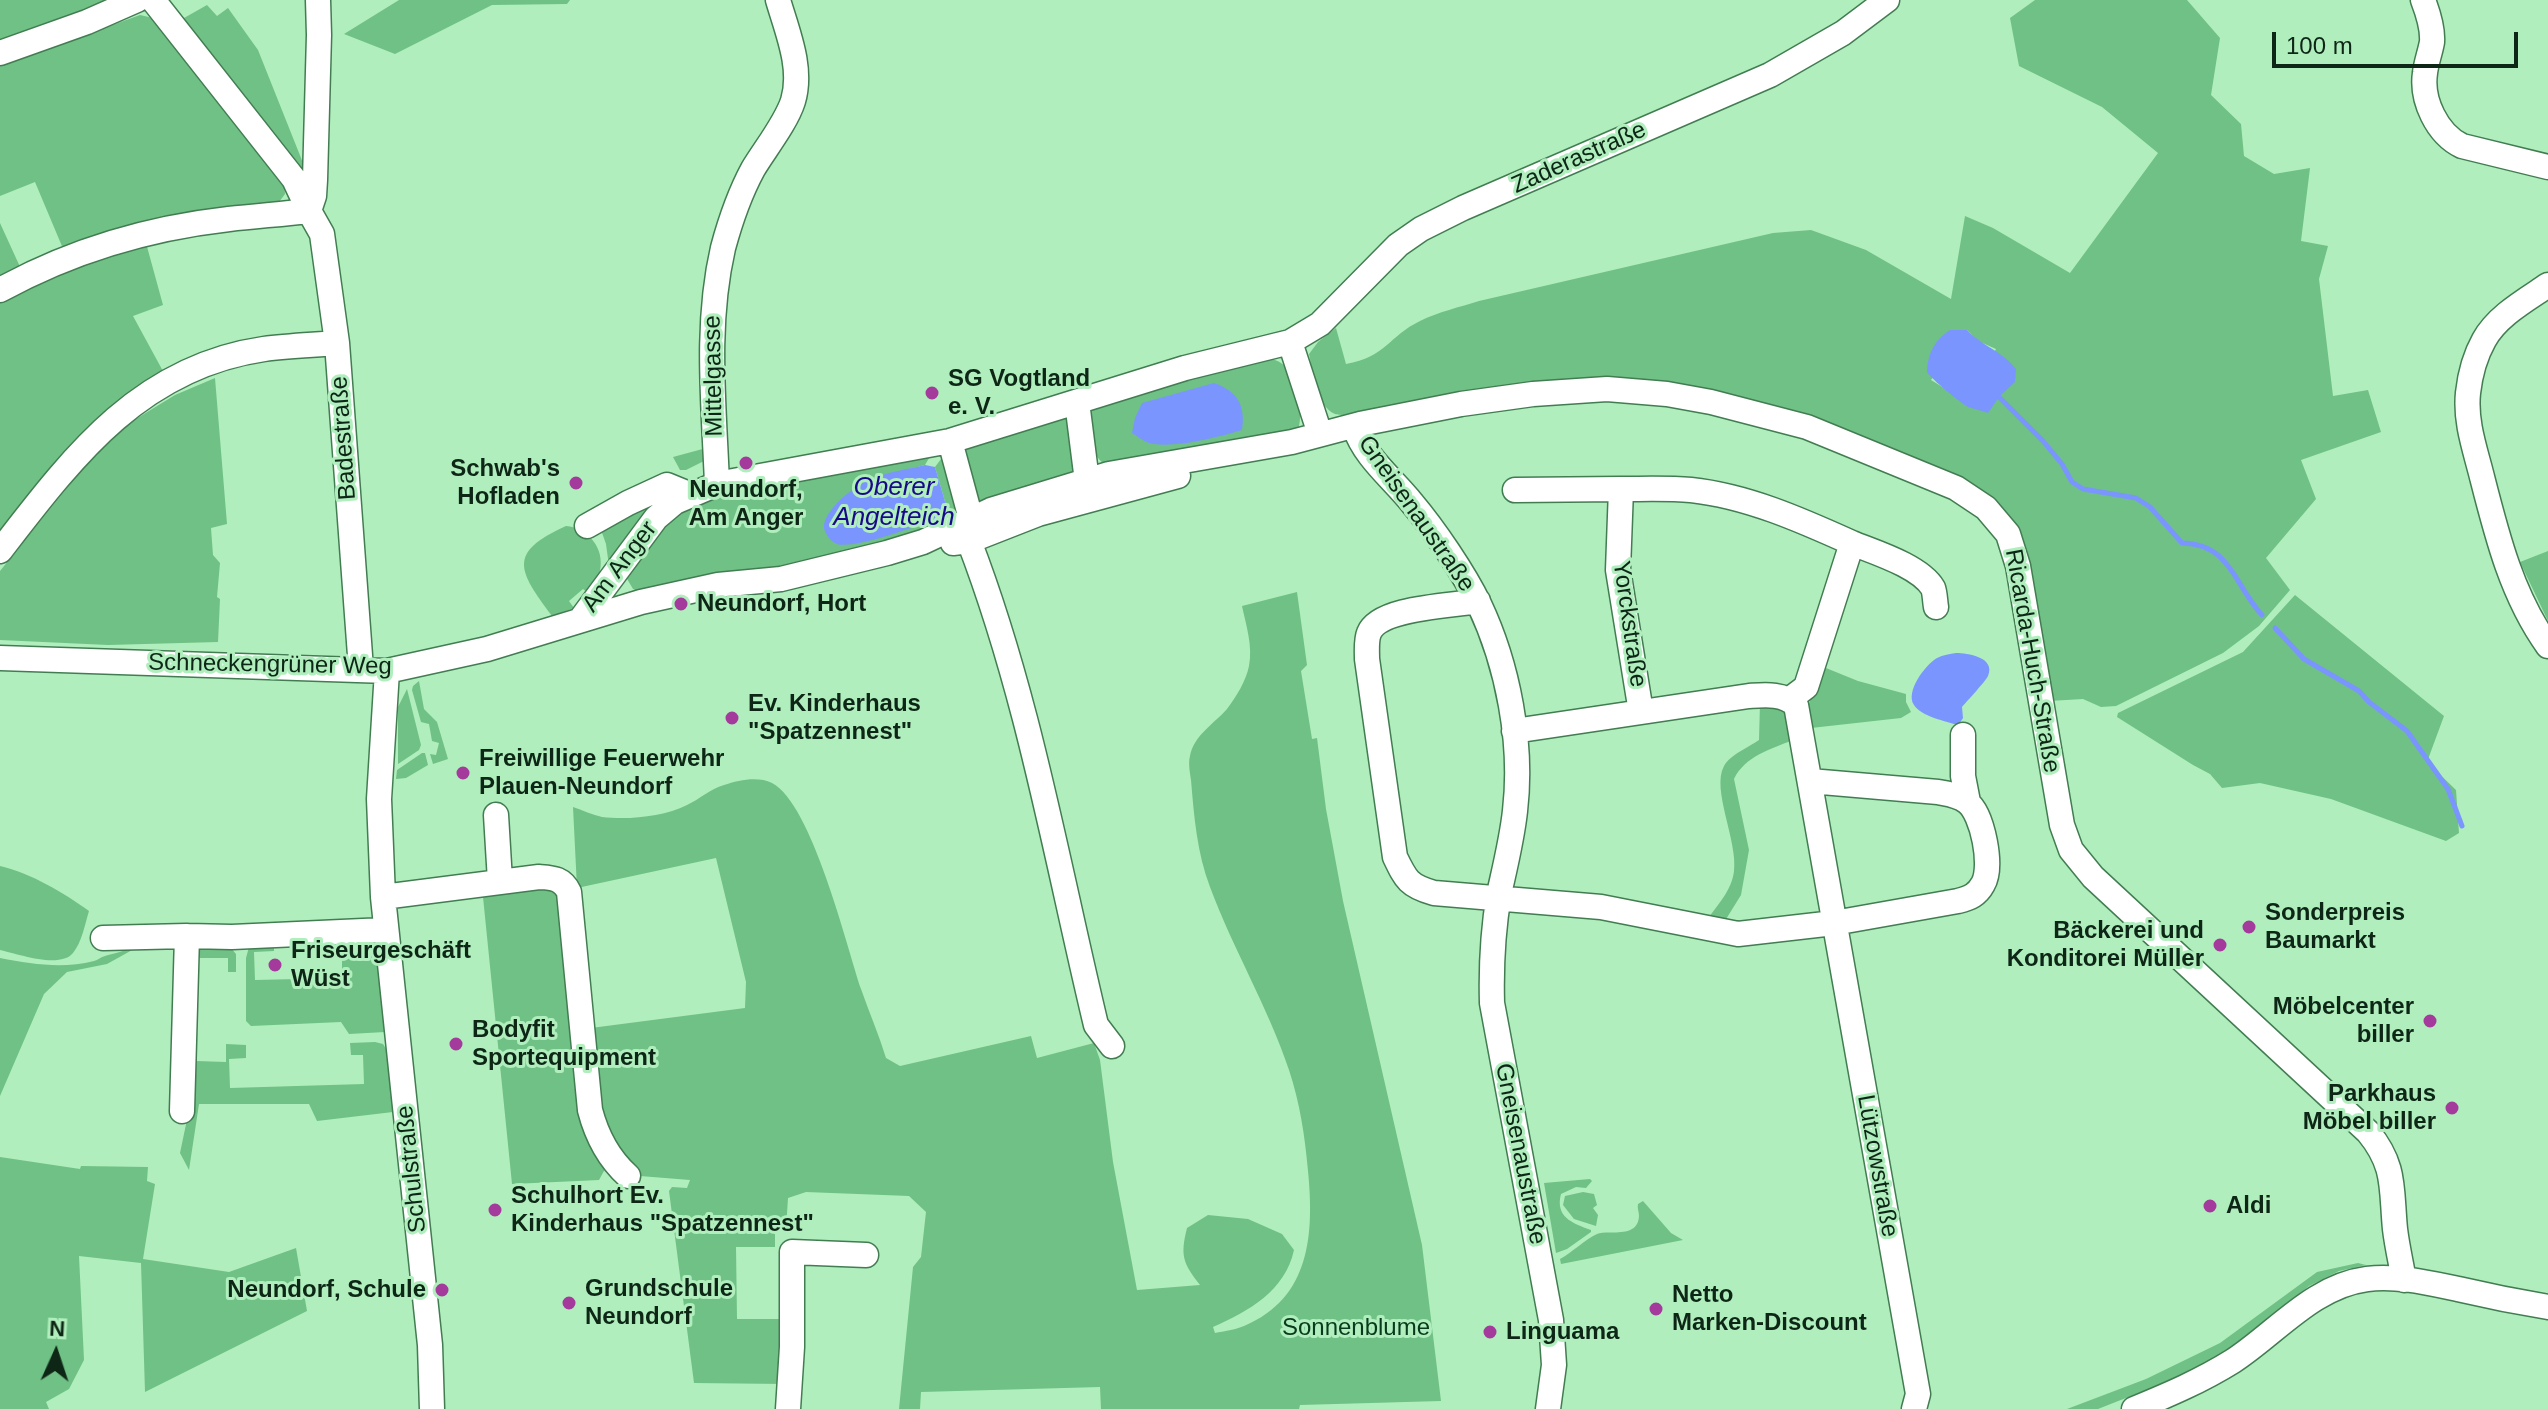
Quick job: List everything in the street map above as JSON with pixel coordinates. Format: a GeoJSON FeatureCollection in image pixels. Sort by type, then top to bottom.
{"type":"FeatureCollection","features":[{"type":"Feature","properties":{"kind":"street"},"geometry":{"type":"LineString","coordinates":[[0,53],[87,22],[137,0]]}},
{"type":"Feature","properties":{"kind":"street","name":"Badestraße"},"geometry":{"type":"LineString","coordinates":[[153,0],[294,179],[322,234],[337,343],[361,669]]}},
{"type":"Feature","properties":{"kind":"street"},"geometry":{"type":"LineString","coordinates":[[0,290],[82,251],[144,234],[227,219],[309,211],[315,180],[318,0]]}},
{"type":"Feature","properties":{"kind":"street","name":"Mittelgasse"},"geometry":{"type":"LineString","coordinates":[[717,484],[711,337],[713,304],[723,248],[751,172],[793,101],[795,59],[778,0]]}},
{"type":"Feature","properties":{"kind":"street","name":"Zaderastraße"},"geometry":{"type":"LineString","coordinates":[[1290,342],[1320,324],[1380,262],[1421,229],[1770,75],[1843,33],[1887,0]]}},
{"type":"Feature","properties":{"kind":"street"},"geometry":{"type":"LineString","coordinates":[[2423,0],[2432,42],[2424,88],[2433,115],[2451,141],[2548,167]]}},
{"type":"Feature","properties":{"kind":"street"},"geometry":{"type":"LineString","coordinates":[[2548,285],[2496,323],[2475,360],[2468,392],[2469,426],[2498,538],[2514,586],[2548,646]]}},
{"type":"Feature","properties":{"kind":"street"},"geometry":{"type":"LineString","coordinates":[[1290,342],[1320,434]]}},
{"type":"Feature","properties":{"kind":"street","name":"Am Anger"},"geometry":{"type":"LineString","coordinates":[[581,619],[656,518],[689,494],[717,484],[950,441],[1185,368],[1290,342]]}},
{"type":"Feature","properties":{"kind":"street"},"geometry":{"type":"LineString","coordinates":[[0,551],[98,433],[160,384],[196,367],[262,349],[337,343]]}},
{"type":"Feature","properties":{"kind":"street","name":"Ricarda-Huch-Straße"},"geometry":{"type":"LineString","coordinates":[[1320,434],[1461,404],[1533,394],[1607,389],[1667,394],[1807,427],[1956,488],[1986,508],[2008,534],[2018,566],[2061,817],[2071,850],[2093,877],[2368,1132],[2383,1151],[2391,1174],[2395,1230],[2404,1280]]}},
{"type":"Feature","properties":{"kind":"street"},"geometry":{"type":"LineString","coordinates":[[1077,402],[1087,481]]}},
{"type":"Feature","properties":{"kind":"street","name":"Gneisenaustraße"},"geometry":{"type":"LineString","coordinates":[[1354,426],[1359,442],[1435,533],[1478,601],[1503,672],[1514,731],[1515,808],[1499,898],[1491,973],[1492,1003],[1551,1320],[1554,1365],[1548,1409]]}},
{"type":"Feature","properties":{"kind":"street","name":"Am Anger"},"geometry":{"type":"LineString","coordinates":[[970,530],[1029,498],[1087,481],[1174,461],[1220,456],[1320,434]]}},
{"type":"Feature","properties":{"kind":"street"},"geometry":{"type":"LineString","coordinates":[[950,441],[970,530],[1037,767],[1096,1025],[1112,1046]]}},
{"type":"Feature","properties":{"kind":"street","name":"Am Anger"},"geometry":{"type":"LineString","coordinates":[[581,619],[718,585],[781,579],[1173,477],[1197,474],[1212,468],[1220,456]]}},
{"type":"Feature","properties":{"kind":"street"},"geometry":{"type":"LineString","coordinates":[[587,526],[667,485],[689,494]]}},
{"type":"Feature","properties":{"kind":"street","name":"Yorckstraße"},"geometry":{"type":"LineString","coordinates":[[1621,489],[1618,570],[1641,712]]}},
{"type":"Feature","properties":{"kind":"street"},"geometry":{"type":"LineString","coordinates":[[1515,490],[1692,490],[1734,499],[1794,517],[1897,561],[1933,588],[1936,607]]}},
{"type":"Feature","properties":{"kind":"street"},"geometry":{"type":"LineString","coordinates":[[1793,702],[1806,687],[1852,543]]}},
{"type":"Feature","properties":{"kind":"street","name":"Gneisenaustraße"},"geometry":{"type":"LineString","coordinates":[[1478,601],[1392,614],[1375,622],[1368,635],[1367,659],[1395,857],[1405,877],[1415,888],[1434,893],[1499,898]]}},
{"type":"Feature","properties":{"kind":"street","name":"Schneckengrüner Weg"},"geometry":{"type":"LineString","coordinates":[[0,658],[387,671],[487,649],[581,619]]}},
{"type":"Feature","properties":{"kind":"street","name":"Schulstraße"},"geometry":{"type":"LineString","coordinates":[[387,671],[379,799],[385,930],[430,1345],[432,1409]]}},
{"type":"Feature","properties":{"kind":"street","name":"Yorckstraße"},"geometry":{"type":"LineString","coordinates":[[1514,731],[1749,696],[1766,695],[1793,702]]}},
{"type":"Feature","properties":{"kind":"street","name":"Lützowstraße"},"geometry":{"type":"LineString","coordinates":[[1793,702],[1810,781],[1918,1394],[1914,1409]]}},
{"type":"Feature","properties":{"kind":"street"},"geometry":{"type":"LineString","coordinates":[[1963,735],[1963,776],[1968,802]]}},
{"type":"Feature","properties":{"kind":"street"},"geometry":{"type":"LineString","coordinates":[[1499,898],[1601,907],[1738,934],[1834,923],[1974,896],[1983,885],[1988,872],[1985,844],[1976,811],[1968,802],[1956,795],[1938,792],[1810,781]]}},
{"type":"Feature","properties":{"kind":"street"},"geometry":{"type":"LineString","coordinates":[[496,815],[500,881]]}},
{"type":"Feature","properties":{"kind":"street"},"geometry":{"type":"LineString","coordinates":[[383,897],[539,877],[555,878],[565,883],[569,892],[590,1110],[596,1132],[612,1162],[628,1176]]}},
{"type":"Feature","properties":{"kind":"street"},"geometry":{"type":"LineString","coordinates":[[103,938],[232,937],[385,930]]}},
{"type":"Feature","properties":{"kind":"street"},"geometry":{"type":"LineString","coordinates":[[182,1111],[187,936]]}},
{"type":"Feature","properties":{"kind":"street"},"geometry":{"type":"LineString","coordinates":[[788,1409],[792,1347],[792,1252],[866,1255]]}},
{"type":"Feature","properties":{"kind":"street"},"geometry":{"type":"LineString","coordinates":[[2134,1409],[2194,1384],[2235,1360],[2332,1288],[2368,1279],[2404,1280],[2548,1307]]}},
{"type":"Feature","properties":{"kind":"green space"},"geometry":{"type":"Polygon","coordinates":[[[0,0],[114,0],[0,44],[0,0]]]}},
{"type":"Feature","properties":{"kind":"green space"},"geometry":{"type":"Polygon","coordinates":[[[399,0],[570,0],[567,4],[492,5],[395,54],[344,34],[399,0]]]}},
{"type":"Feature","properties":{"kind":"green space"},"geometry":{"type":"Polygon","coordinates":[[[2035,0],[2187,0],[2220,38],[2211,95],[2241,124],[2244,156],[2274,174],[2310,168],[2301,241],[2328,246],[2319,279],[2333,396],[2368,390],[2381,432],[2301,460],[2316,499],[2266,558],[2290,590],[2259,626],[2223,653],[2116,706],[2101,707],[2083,699],[2049,701],[2014,526],[1712,393],[1348,415],[1335,414],[1323,404],[1316,388],[1309,354],[1318,342],[1336,328],[1346,364],[1370,356],[1410,327],[1449,310],[1773,233],[1811,230],[1866,250],[1951,299],[1965,216],[1993,228],[2070,273],[2158,153],[2102,107],[2019,66],[2010,18],[2035,0]],[[1967,330],[1931,380],[1965,405],[1996,349],[1978,341],[1967,330]]]}},
{"type":"Feature","properties":{"kind":"green space"},"geometry":{"type":"Polygon","coordinates":[[[207,5],[217,16],[228,8],[258,50],[309,178],[303,178],[177,22],[207,5]]]}},
{"type":"Feature","properties":{"kind":"green space"},"geometry":{"type":"Polygon","coordinates":[[[140,15],[153,18],[284,181],[285,194],[279,202],[264,207],[64,251],[35,182],[0,196],[0,66],[140,15]]]}},
{"type":"Feature","properties":{"kind":"green space"},"geometry":{"type":"Polygon","coordinates":[[[0,223],[21,269],[0,282],[0,223]]]}},
{"type":"Feature","properties":{"kind":"green space"},"geometry":{"type":"Polygon","coordinates":[[[146,243],[163,305],[133,316],[164,373],[0,545],[0,300],[24,286],[146,243]]]}},
{"type":"Feature","properties":{"kind":"green space"},"geometry":{"type":"Polygon","coordinates":[[[1263,357],[1281,363],[1290,375],[1300,407],[1298,430],[1108,466],[1097,456],[1092,441],[1091,408],[1263,357]]]}},
{"type":"Feature","properties":{"kind":"green space"},"geometry":{"type":"Polygon","coordinates":[[[215,378],[227,524],[211,528],[213,555],[220,563],[218,642],[108,645],[0,640],[0,571],[84,467],[131,422],[175,395],[215,378]]]}},
{"type":"Feature","properties":{"kind":"green space"},"geometry":{"type":"Polygon","coordinates":[[[1061,416],[1071,419],[1077,463],[1073,474],[978,507],[962,449],[1061,416]]]}},
{"type":"Feature","properties":{"kind":"green space"},"geometry":{"type":"Polygon","coordinates":[[[710,447],[708,459],[686,470],[680,470],[673,457],[710,447]]]}},
{"type":"Feature","properties":{"kind":"green space"},"geometry":{"type":"Polygon","coordinates":[[[932,453],[925,465],[870,479],[858,486],[946,505],[935,467],[941,459],[946,460],[960,514],[879,550],[640,592],[633,589],[626,577],[680,503],[932,453]]]}},
{"type":"Feature","properties":{"kind":"green space"},"geometry":{"type":"Polygon","coordinates":[[[642,506],[649,510],[609,566],[600,527],[642,506]]]}},
{"type":"Feature","properties":{"kind":"green space"},"geometry":{"type":"Polygon","coordinates":[[[566,526],[581,531],[593,541],[600,555],[600,571],[588,593],[583,589],[569,601],[574,608],[552,616],[532,587],[524,564],[534,545],[566,526]]]}},
{"type":"Feature","properties":{"kind":"green space"},"geometry":{"type":"Polygon","coordinates":[[[2548,551],[2548,621],[2520,562],[2548,551]]]}},
{"type":"Feature","properties":{"kind":"green space","name":"Sonnenblume"},"geometry":{"type":"Polygon","coordinates":[[[1297,592],[1307,665],[1301,671],[1312,739],[1317,738],[1343,901],[1422,1245],[1441,1401],[1300,1405],[1299,1409],[1101,1409],[1100,1387],[921,1392],[920,1409],[899,1409],[913,1267],[921,1257],[926,1212],[909,1196],[806,1192],[788,1198],[786,1229],[775,1229],[775,1247],[736,1247],[737,1319],[785,1319],[786,1384],[694,1383],[669,1191],[672,1187],[687,1188],[690,1180],[640,1176],[628,1171],[596,1114],[591,1028],[745,1008],[746,982],[716,858],[577,888],[573,807],[602,817],[645,817],[678,809],[730,783],[755,779],[772,783],[787,796],[814,846],[886,1058],[900,1066],[1031,1036],[1037,1058],[1094,1043],[1100,1060],[1113,1162],[1137,1290],[1200,1285],[1187,1265],[1184,1246],[1187,1228],[1208,1215],[1248,1219],[1282,1234],[1294,1250],[1283,1277],[1264,1298],[1213,1327],[1215,1333],[1244,1326],[1266,1314],[1283,1299],[1295,1281],[1308,1240],[1308,1171],[1302,1120],[1289,1070],[1219,910],[1202,861],[1189,762],[1196,742],[1227,709],[1248,672],[1250,643],[1242,606],[1297,592]]]}},
{"type":"Feature","properties":{"kind":"green space"},"geometry":{"type":"Polygon","coordinates":[[[2295,595],[2444,716],[2427,762],[2456,790],[2459,833],[2446,841],[2331,799],[2260,783],[2222,788],[2210,774],[2117,717],[2118,713],[2243,652],[2295,595]]]}},
{"type":"Feature","properties":{"kind":"green space"},"geometry":{"type":"Polygon","coordinates":[[[1821,666],[1858,681],[1906,694],[1911,712],[1901,718],[1811,728],[1808,707],[1821,666]]]}},
{"type":"Feature","properties":{"kind":"green space"},"geometry":{"type":"Polygon","coordinates":[[[419,681],[424,709],[437,722],[448,759],[433,764],[430,754],[436,755],[439,743],[432,741],[429,724],[421,722],[412,690],[419,681]]]}},
{"type":"Feature","properties":{"kind":"green space"},"geometry":{"type":"Polygon","coordinates":[[[407,689],[421,745],[419,750],[398,764],[398,707],[407,689]]]}},
{"type":"Feature","properties":{"kind":"green space"},"geometry":{"type":"Polygon","coordinates":[[[1760,703],[1783,707],[1791,719],[1793,740],[1752,759],[1734,779],[1749,850],[1741,895],[1723,924],[1706,921],[1727,891],[1734,871],[1721,776],[1731,758],[1759,740],[1760,703]]]}},
{"type":"Feature","properties":{"kind":"green space"},"geometry":{"type":"Polygon","coordinates":[[[425,753],[428,765],[406,778],[396,779],[397,770],[425,753]]]}},
{"type":"Feature","properties":{"kind":"green space"},"geometry":{"type":"Polygon","coordinates":[[[0,866],[47,884],[89,911],[76,949],[67,958],[49,960],[0,950],[0,866]]]}},
{"type":"Feature","properties":{"kind":"green space"},"geometry":{"type":"Polygon","coordinates":[[[560,888],[605,1169],[599,1180],[512,1184],[483,897],[501,892],[560,888]]]}},
{"type":"Feature","properties":{"kind":"green space"},"geometry":{"type":"Polygon","coordinates":[[[328,938],[369,941],[377,949],[385,1032],[349,1034],[341,1022],[251,1026],[246,1021],[246,958],[249,947],[274,941],[274,951],[254,952],[255,980],[342,978],[342,950],[328,950],[328,938]]]}},
{"type":"Feature","properties":{"kind":"green space"},"geometry":{"type":"Polygon","coordinates":[[[225,941],[236,954],[236,972],[228,972],[228,958],[198,958],[196,1061],[226,1062],[226,1044],[246,1045],[246,1058],[229,1059],[230,1088],[364,1084],[363,1055],[351,1055],[350,1043],[383,1044],[387,1050],[393,1112],[317,1121],[309,1104],[199,1104],[189,1170],[180,1153],[189,1110],[195,946],[225,941]]]}},
{"type":"Feature","properties":{"kind":"green space"},"geometry":{"type":"Polygon","coordinates":[[[134,949],[107,964],[67,972],[44,994],[0,1096],[0,958],[35,964],[70,965],[94,961],[134,949]]]}},
{"type":"Feature","properties":{"kind":"green space"},"geometry":{"type":"Polygon","coordinates":[[[0,1157],[80,1169],[81,1166],[148,1167],[147,1181],[155,1184],[143,1259],[229,1272],[296,1248],[307,1311],[145,1392],[141,1263],[79,1256],[84,1360],[69,1389],[46,1402],[49,1409],[0,1409],[0,1157]]]}},
{"type":"Feature","properties":{"kind":"green space"},"geometry":{"type":"Polygon","coordinates":[[[1592,1181],[1586,1188],[1576,1187],[1561,1194],[1560,1208],[1567,1218],[1591,1232],[1556,1253],[1544,1183],[1592,1181]]]}},
{"type":"Feature","properties":{"kind":"green space"},"geometry":{"type":"Polygon","coordinates":[[[1583,1192],[1594,1194],[1597,1205],[1593,1208],[1598,1215],[1596,1226],[1574,1219],[1563,1205],[1565,1196],[1583,1192]]]}},
{"type":"Feature","properties":{"kind":"green space"},"geometry":{"type":"Polygon","coordinates":[[[1643,1201],[1671,1233],[1683,1240],[1561,1264],[1560,1259],[1597,1234],[1633,1228],[1639,1216],[1638,1204],[1643,1201]]]}},
{"type":"Feature","properties":{"kind":"green space"},"geometry":{"type":"Polygon","coordinates":[[[2358,1263],[2366,1265],[2339,1271],[2309,1286],[2247,1337],[2184,1375],[2098,1409],[2067,1409],[2146,1379],[2220,1343],[2317,1272],[2358,1263]]]}},
{"type":"Feature","properties":{"kind":"water"},"geometry":{"type":"Polygon","coordinates":[[[1950,330],[1967,330],[2016,369],[2015,382],[1988,413],[1964,405],[1927,372],[1933,348],[1950,330]]]}},
{"type":"Feature","properties":{"kind":"water"},"geometry":{"type":"Polygon","coordinates":[[[1214,383],[1229,390],[1238,400],[1243,413],[1242,430],[1209,439],[1170,444],[1149,443],[1132,433],[1142,403],[1214,383]]]}},
{"type":"Feature","properties":{"kind":"water","name":"Oberer Angelteich"},"geometry":{"type":"Polygon","coordinates":[[[925,465],[935,467],[946,505],[945,516],[858,543],[837,544],[828,537],[824,524],[827,516],[856,487],[878,477],[925,465]]]}},
{"type":"Feature","properties":{"kind":"water"},"geometry":{"type":"Polygon","coordinates":[[[1956,653],[1979,657],[1988,664],[1989,670],[1986,679],[1962,707],[1963,718],[1959,724],[1927,715],[1917,709],[1912,700],[1914,686],[1927,666],[1937,658],[1956,653]]]}},
{"type":"Feature","properties":{"kind":"waterway"},"geometry":{"type":"LineString","coordinates":[[1999,397],[2043,441],[2072,482],[2083,489],[2136,498],[2150,507],[2182,543],[2198,545],[2221,558],[2262,615]]}},
{"type":"Feature","properties":{"kind":"waterway"},"geometry":{"type":"LineString","coordinates":[[2275,628],[2304,659],[2359,691],[2407,731],[2448,789],[2462,826]]}},
{"type":"Feature","properties":{"kind":"place","name":"SG Vogtland e. V."},"geometry":{"type":"Point","coordinates":[932,393]}},
{"type":"Feature","properties":{"kind":"place","name":"Neundorf, Am Anger"},"geometry":{"type":"Point","coordinates":[746,463]}},
{"type":"Feature","properties":{"kind":"place","name":"Schwab's Hofladen"},"geometry":{"type":"Point","coordinates":[576,483]}},
{"type":"Feature","properties":{"kind":"place","name":"Neundorf, Hort"},"geometry":{"type":"Point","coordinates":[681,604]}},
{"type":"Feature","properties":{"kind":"place","name":"Ev. Kinderhaus \"Spatzennest\""},"geometry":{"type":"Point","coordinates":[732,718]}},
{"type":"Feature","properties":{"kind":"place","name":"Freiwillige Feuerwehr Plauen-Neundorf"},"geometry":{"type":"Point","coordinates":[463,773]}},
{"type":"Feature","properties":{"kind":"place","name":"Sonderpreis Baumarkt"},"geometry":{"type":"Point","coordinates":[2249,927]}},
{"type":"Feature","properties":{"kind":"place","name":"Bäckerei und Konditorei Müller"},"geometry":{"type":"Point","coordinates":[2220,945]}},
{"type":"Feature","properties":{"kind":"place","name":"Friseurgeschäft Wüst"},"geometry":{"type":"Point","coordinates":[275,965]}},
{"type":"Feature","properties":{"kind":"place","name":"Möbelcenter biller"},"geometry":{"type":"Point","coordinates":[2430,1021]}},
{"type":"Feature","properties":{"kind":"place","name":"Bodyfit Sportequipment"},"geometry":{"type":"Point","coordinates":[456,1044]}},
{"type":"Feature","properties":{"kind":"place","name":"Parkhaus Möbel biller"},"geometry":{"type":"Point","coordinates":[2452,1108]}},
{"type":"Feature","properties":{"kind":"place","name":"Aldi"},"geometry":{"type":"Point","coordinates":[2210,1206]}},
{"type":"Feature","properties":{"kind":"place","name":"Schulhort Ev. Kinderhaus \"Spatzennest\""},"geometry":{"type":"Point","coordinates":[495,1210]}},
{"type":"Feature","properties":{"kind":"place","name":"Neundorf, Schule"},"geometry":{"type":"Point","coordinates":[442,1290]}},
{"type":"Feature","properties":{"kind":"place","name":"Grundschule Neundorf"},"geometry":{"type":"Point","coordinates":[569,1303]}},
{"type":"Feature","properties":{"kind":"place","name":"Netto Marken-Discount"},"geometry":{"type":"Point","coordinates":[1656,1309]}},
{"type":"Feature","properties":{"kind":"place","name":"Linguama"},"geometry":{"type":"Point","coordinates":[1490,1332]}}]}
